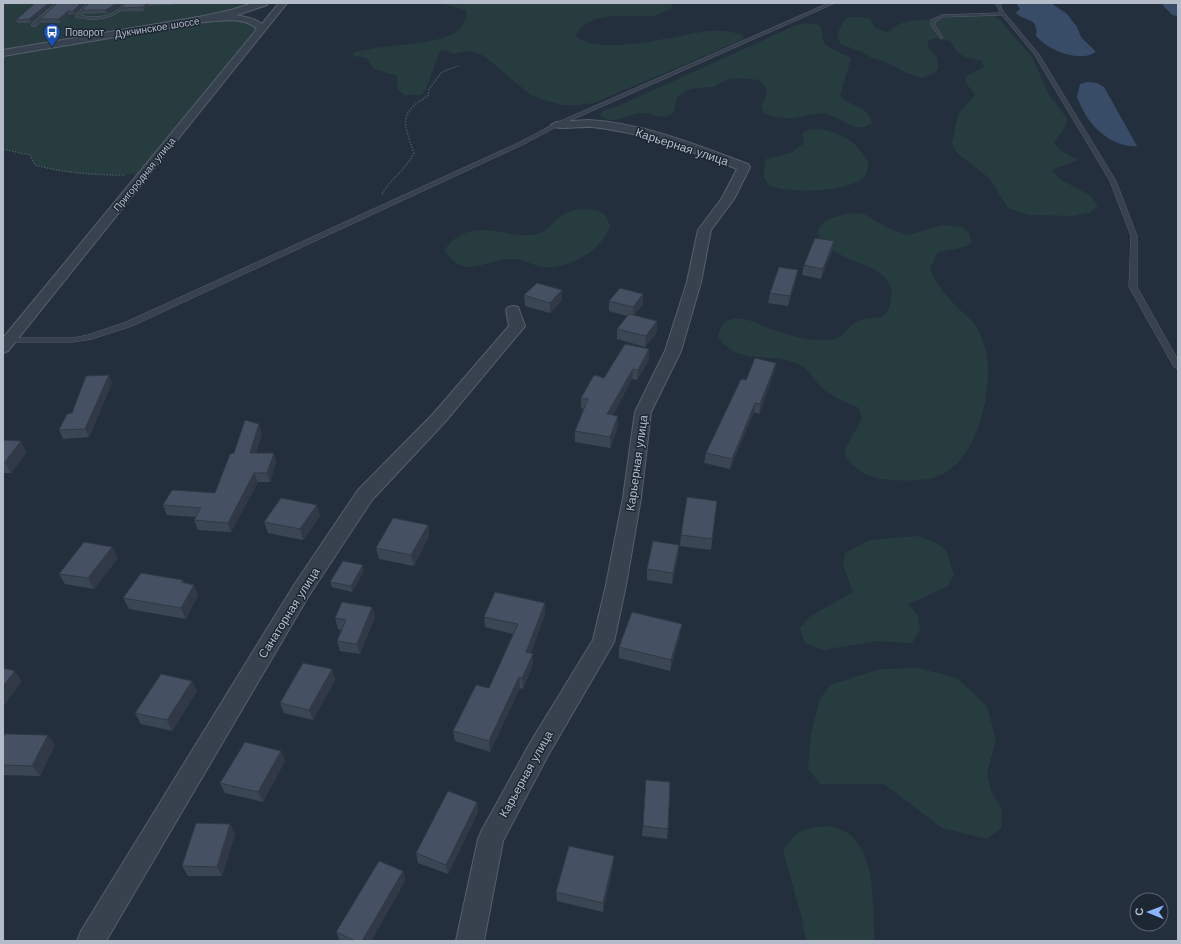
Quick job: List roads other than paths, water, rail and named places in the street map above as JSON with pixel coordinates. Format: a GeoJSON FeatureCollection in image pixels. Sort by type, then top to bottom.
{"type":"FeatureCollection","features":[{"type":"Feature","properties":{"kind":"street","name":"Дукчинское шоссе"},"geometry":{"type":"LineString","coordinates":[[3,53],[204,19],[234,13],[263,3]]}},
{"type":"Feature","properties":{"kind":"street"},"geometry":{"type":"LineString","coordinates":[[262,30],[276,3]]}},
{"type":"Feature","properties":{"kind":"street"},"geometry":{"type":"LineString","coordinates":[[262,30],[283,3]]}},
{"type":"Feature","properties":{"kind":"street"},"geometry":{"type":"LineString","coordinates":[[234,13],[259,20],[262,24],[262,30]]}},
{"type":"Feature","properties":{"kind":"street"},"geometry":{"type":"LineString","coordinates":[[204,19],[249,20],[258,24],[262,30]]}},
{"type":"Feature","properties":{"kind":"street","name":"Пригородная улица"},"geometry":{"type":"LineString","coordinates":[[6,344],[262,30]]}},
{"type":"Feature","properties":{"kind":"street","name":"Карьерная улица"},"geometry":{"type":"LineString","coordinates":[[470,941],[491,839],[538,751],[603,642],[616,585],[632,498],[643,412],[674,351],[694,282],[705,230],[728,199],[744,167],[704,151],[632,130],[592,124],[556,125]]}},
{"type":"Feature","properties":{"kind":"street","name":"Санаторная улица"},"geometry":{"type":"LineString","coordinates":[[91,941],[301,591],[365,495],[439,418],[495,353],[516,326],[513,310]]}},
{"type":"Feature","properties":{"kind":"lane"},"geometry":{"type":"LineString","coordinates":[[34,25],[59,3]]}},
{"type":"Feature","properties":{"kind":"lane"},"geometry":{"type":"LineString","coordinates":[[90,3],[78,16],[84,18],[104,17],[115,14],[127,3]]}},
{"type":"Feature","properties":{"kind":"lane"},"geometry":{"type":"LineString","coordinates":[[6,344],[73,340],[89,337],[129,324],[520,144],[556,125],[833,3]]}},
{"type":"Feature","properties":{"kind":"lane"},"geometry":{"type":"LineString","coordinates":[[998,3],[1000,10],[1036,53],[1113,180],[1134,236],[1133,287],[1178,367]]}},
{"type":"Feature","properties":{"kind":"lane"},"geometry":{"type":"LineString","coordinates":[[941,38],[933,25],[933,21],[942,16],[1004,14]]}},
{"type":"Feature","properties":{"kind":"water"},"geometry":{"type":"Polygon","coordinates":[[[1016,3],[1051,3],[1067,14],[1077,27],[1081,37],[1096,52],[1089,55],[1073,55],[1048,46],[1036,36],[1035,25],[1033,22],[1019,16],[1016,13],[1020,9],[1016,3]]]}},
{"type":"Feature","properties":{"kind":"water"},"geometry":{"type":"Polygon","coordinates":[[[1087,82],[1097,83],[1104,87],[1137,146],[1123,145],[1115,142],[1102,134],[1091,123],[1077,97],[1080,84],[1087,82]]]}},
{"type":"Feature","properties":{"kind":"waterway"},"geometry":{"type":"LineString","coordinates":[[1169,3],[1178,11]]}},
{"type":"Feature","properties":{"kind":"place","name":"Поворот"},"geometry":{"type":"Point","coordinates":[52,47]}}]}
